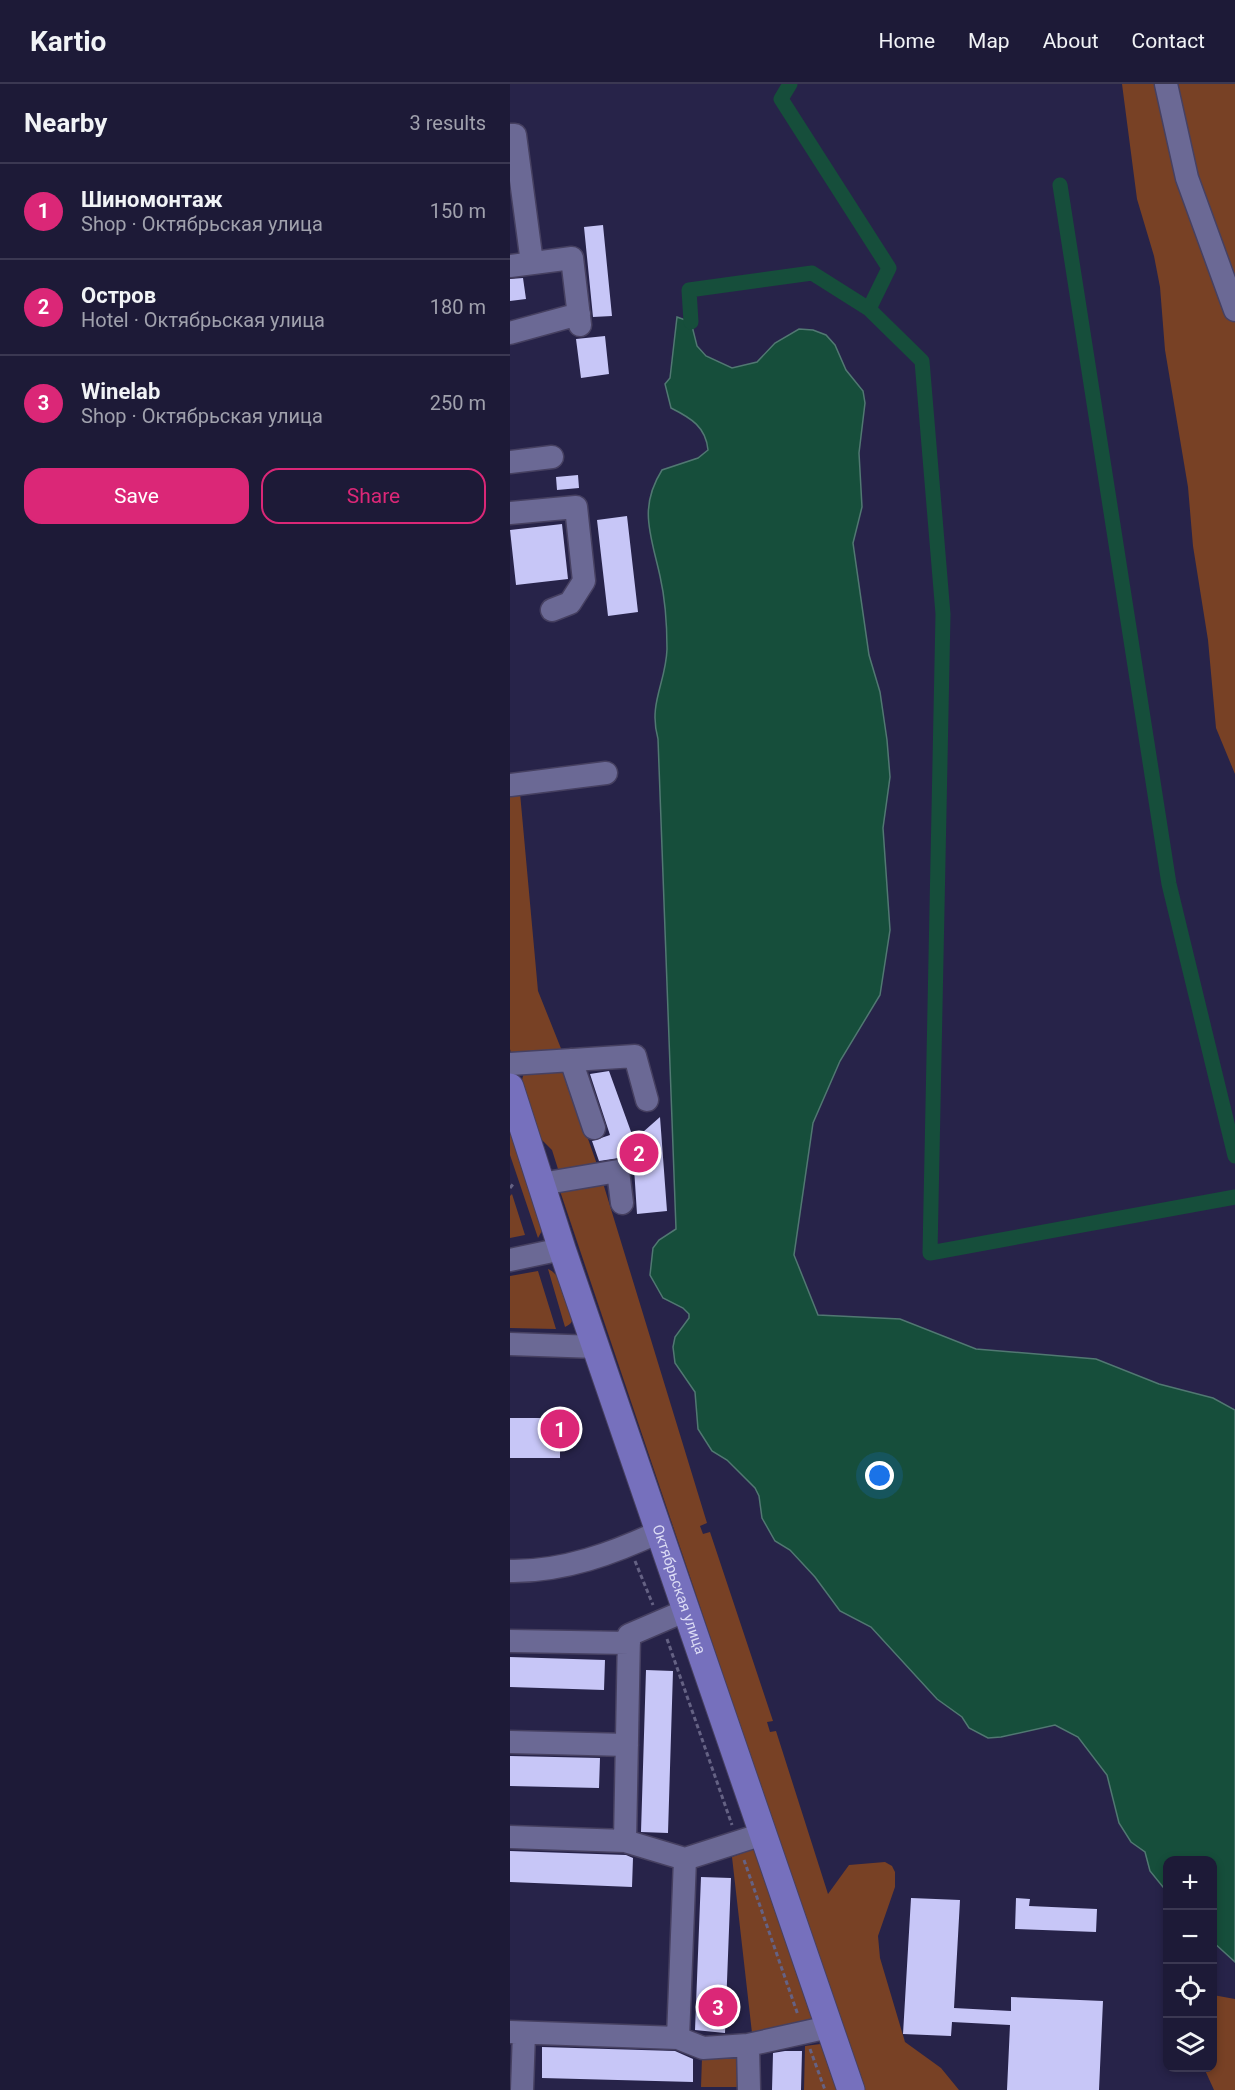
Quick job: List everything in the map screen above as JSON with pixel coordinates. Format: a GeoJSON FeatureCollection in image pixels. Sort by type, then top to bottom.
{"type":"FeatureCollection","features":[{"type":"Feature","properties":{"kind":"main road","name":"Октябрьская улица"},"geometry":{"type":"LineString","coordinates":[[510,1087],[515,1119],[541,1184],[763,1834],[817,2029],[851,2090]]}},
{"type":"Feature","properties":{"kind":"street"},"geometry":{"type":"LineString","coordinates":[[1166,84],[1187,178],[1235,310]]}},
{"type":"Feature","properties":{"kind":"street"},"geometry":{"type":"LineString","coordinates":[[510,135],[515,135],[521,264],[572,258],[579,319],[510,333]]}},
{"type":"Feature","properties":{"kind":"street"},"geometry":{"type":"LineString","coordinates":[[510,462],[552,457]]}},
{"type":"Feature","properties":{"kind":"street"},"geometry":{"type":"LineString","coordinates":[[510,513],[576,507],[584,581],[570,603],[552,610]]}},
{"type":"Feature","properties":{"kind":"street"},"geometry":{"type":"LineString","coordinates":[[510,785],[606,773]]}},
{"type":"Feature","properties":{"kind":"street"},"geometry":{"type":"LineString","coordinates":[[510,1064],[635,1056],[647,1100]]}},
{"type":"Feature","properties":{"kind":"street"},"geometry":{"type":"LineString","coordinates":[[571,1060],[594,1128]]}},
{"type":"Feature","properties":{"kind":"street"},"geometry":{"type":"LineString","coordinates":[[541,1184],[618,1171],[622,1203]]}},
{"type":"Feature","properties":{"kind":"street"},"geometry":{"type":"LineString","coordinates":[[510,1260],[562,1249]]}},
{"type":"Feature","properties":{"kind":"street"},"geometry":{"type":"LineString","coordinates":[[510,1344],[596,1347]]}},
{"type":"Feature","properties":{"kind":"street"},"geometry":{"type":"LineString","coordinates":[[510,1571],[570,1565],[629,1546],[661,1531]]}},
{"type":"Feature","properties":{"kind":"street"},"geometry":{"type":"LineString","coordinates":[[626,1841],[629,1635],[687,1610]]}},
{"type":"Feature","properties":{"kind":"street"},"geometry":{"type":"LineString","coordinates":[[510,1641],[629,1643]]}},
{"type":"Feature","properties":{"kind":"street"},"geometry":{"type":"LineString","coordinates":[[510,1742],[627,1745]]}},
{"type":"Feature","properties":{"kind":"street"},"geometry":{"type":"LineString","coordinates":[[510,1837],[626,1841],[685,1859],[763,1834]]}},
{"type":"Feature","properties":{"kind":"street"},"geometry":{"type":"LineString","coordinates":[[678,2038],[685,1859]]}},
{"type":"Feature","properties":{"kind":"street"},"geometry":{"type":"LineString","coordinates":[[522,2090],[517,2032],[678,2038],[703,2048],[748,2045],[817,2029]]}},
{"type":"Feature","properties":{"kind":"street"},"geometry":{"type":"LineString","coordinates":[[748,2045],[749,2090]]}},
{"type":"Feature","properties":{"kind":"path"},"geometry":{"type":"LineString","coordinates":[[510,1188],[514,1182]]}},
{"type":"Feature","properties":{"kind":"path"},"geometry":{"type":"LineString","coordinates":[[629,1546],[661,1621],[738,1842],[817,2029],[825,2090]]}},
{"type":"Feature","properties":{"kind":"shaded area"},"geometry":{"type":"Polygon","coordinates":[[[1122,84],[1235,84],[1235,774],[1216,728],[1208,640],[1193,546],[1188,487],[1165,350],[1160,287],[1154,256],[1137,199],[1122,84]]]}},
{"type":"Feature","properties":{"kind":"shaded area"},"geometry":{"type":"Polygon","coordinates":[[[677,317],[691,322],[697,346],[706,356],[732,368],[757,362],[775,343],[799,329],[813,330],[826,335],[835,345],[846,370],[863,391],[865,403],[859,453],[862,507],[853,543],[869,655],[880,692],[887,740],[890,777],[883,828],[890,930],[880,995],[840,1061],[813,1123],[794,1255],[818,1315],[900,1319],[976,1349],[1096,1359],[1159,1384],[1213,1398],[1235,1410],[1235,1962],[1217,1946],[1217,1856],[1163,1856],[1163,1887],[1150,1871],[1145,1852],[1131,1842],[1119,1823],[1107,1775],[1078,1737],[1055,1725],[988,1738],[969,1728],[962,1717],[937,1699],[871,1627],[840,1611],[815,1577],[790,1550],[775,1541],[762,1518],[759,1496],[755,1488],[727,1460],[712,1451],[698,1429],[695,1392],[675,1363],[673,1347],[675,1337],[689,1318],[689,1314],[683,1308],[663,1298],[650,1275],[653,1248],[659,1240],[676,1229],[658,739],[655,726],[656,704],[666,661],[667,631],[660,576],[650,534],[648,509],[650,497],[662,470],[698,458],[708,450],[701,429],[671,408],[665,384],[670,378],[677,317]]]}},
{"type":"Feature","properties":{"kind":"shaded area"},"geometry":{"type":"Polygon","coordinates":[[[520,793],[538,991],[562,1051],[520,1056],[511,1053],[510,1049],[510,794],[520,793]]]}},
{"type":"Feature","properties":{"kind":"shaded area"},"geometry":{"type":"Polygon","coordinates":[[[563,1068],[599,1170],[570,1174],[558,1169],[552,1150],[539,1137],[521,1084],[524,1072],[563,1068]]]}},
{"type":"Feature","properties":{"kind":"shaded area"},"geometry":{"type":"Polygon","coordinates":[[[510,1128],[545,1225],[538,1238],[510,1155],[510,1128]]]}},
{"type":"Feature","properties":{"kind":"shaded area"},"geometry":{"type":"Polygon","coordinates":[[[603,1183],[707,1523],[700,1526],[703,1534],[710,1532],[773,1721],[767,1722],[770,1732],[776,1731],[828,1894],[849,1865],[885,1862],[892,1866],[895,1872],[895,1887],[878,1936],[880,1958],[905,2042],[941,2068],[959,2090],[863,2090],[559,1188],[603,1183]]]}},
{"type":"Feature","properties":{"kind":"shaded area"},"geometry":{"type":"Polygon","coordinates":[[[512,1194],[525,1235],[510,1238],[510,1196],[512,1194]]]}},
{"type":"Feature","properties":{"kind":"shaded area"},"geometry":{"type":"Polygon","coordinates":[[[548,1269],[558,1277],[571,1300],[574,1315],[571,1323],[565,1327],[548,1269]]]}},
{"type":"Feature","properties":{"kind":"shaded area"},"geometry":{"type":"Polygon","coordinates":[[[538,1271],[556,1329],[510,1328],[510,1276],[538,1271]]]}},
{"type":"Feature","properties":{"kind":"shaded area"},"geometry":{"type":"Polygon","coordinates":[[[759,1847],[822,2022],[752,2033],[732,1857],[759,1847]]]}},
{"type":"Feature","properties":{"kind":"shaded area"},"geometry":{"type":"Polygon","coordinates":[[[1217,1996],[1235,1999],[1235,2090],[1214,2090],[1206,2072],[1217,2072],[1217,1996]]]}},
{"type":"Feature","properties":{"kind":"shaded area"},"geometry":{"type":"Polygon","coordinates":[[[828,2043],[845,2090],[804,2090],[805,2046],[828,2043]]]}},
{"type":"Feature","properties":{"kind":"shaded area"},"geometry":{"type":"Polygon","coordinates":[[[702,2058],[737,2058],[737,2087],[701,2087],[702,2058]]]}},
{"type":"Feature","properties":{"kind":"building"},"geometry":{"type":"Polygon","coordinates":[[[603,225],[612,316],[593,317],[584,227],[603,225]]]}},
{"type":"Feature","properties":{"kind":"building"},"geometry":{"type":"Polygon","coordinates":[[[523,278],[526,299],[510,301],[510,279],[523,278]]]}},
{"type":"Feature","properties":{"kind":"building"},"geometry":{"type":"Polygon","coordinates":[[[605,336],[609,374],[581,378],[576,339],[605,336]]]}},
{"type":"Feature","properties":{"kind":"building"},"geometry":{"type":"Polygon","coordinates":[[[578,475],[579,488],[557,490],[556,477],[578,475]]]}},
{"type":"Feature","properties":{"kind":"building"},"geometry":{"type":"Polygon","coordinates":[[[627,516],[638,612],[608,616],[597,520],[627,516]]]}},
{"type":"Feature","properties":{"kind":"building"},"geometry":{"type":"Polygon","coordinates":[[[562,524],[568,579],[516,585],[510,530],[562,524]]]}},
{"type":"Feature","properties":{"kind":"building"},"geometry":{"type":"Polygon","coordinates":[[[609,1071],[634,1140],[660,1117],[667,1211],[637,1214],[633,1152],[619,1158],[599,1161],[592,1141],[610,1135],[590,1074],[609,1071]]]}},
{"type":"Feature","properties":{"kind":"building"},"geometry":{"type":"Polygon","coordinates":[[[510,1418],[560,1418],[560,1458],[510,1458],[510,1418]]]}},
{"type":"Feature","properties":{"kind":"building"},"geometry":{"type":"Polygon","coordinates":[[[510,1657],[605,1660],[604,1690],[510,1687],[510,1657]]]}},
{"type":"Feature","properties":{"kind":"building"},"geometry":{"type":"Polygon","coordinates":[[[646,1670],[673,1671],[668,1833],[641,1832],[646,1670]]]}},
{"type":"Feature","properties":{"kind":"building"},"geometry":{"type":"Polygon","coordinates":[[[510,1756],[600,1758],[599,1788],[510,1786],[510,1756]]]}},
{"type":"Feature","properties":{"kind":"building"},"geometry":{"type":"Polygon","coordinates":[[[510,1851],[626,1855],[633,1858],[632,1887],[510,1882],[510,1851]]]}},
{"type":"Feature","properties":{"kind":"building"},"geometry":{"type":"Polygon","coordinates":[[[701,1877],[731,1878],[725,2033],[695,2030],[701,1877]]]}},
{"type":"Feature","properties":{"kind":"building"},"geometry":{"type":"Polygon","coordinates":[[[911,1898],[960,1900],[954,2008],[1011,2011],[1011,1997],[1103,2001],[1099,2090],[1007,2090],[1010,2025],[952,2022],[951,2036],[903,2034],[911,1898]]]}},
{"type":"Feature","properties":{"kind":"building"},"geometry":{"type":"Polygon","coordinates":[[[1016,1898],[1030,1899],[1029,1906],[1097,1909],[1096,1932],[1015,1929],[1016,1898]]]}},
{"type":"Feature","properties":{"kind":"building"},"geometry":{"type":"Polygon","coordinates":[[[542,2047],[675,2051],[693,2059],[693,2082],[542,2078],[542,2047]]]}},
{"type":"Feature","properties":{"kind":"building"},"geometry":{"type":"Polygon","coordinates":[[[802,2051],[801,2090],[772,2090],[773,2053],[802,2051]]]}},
{"type":"Feature","properties":{"kind":"waterway"},"geometry":{"type":"LineString","coordinates":[[691,322],[689,290],[812,273],[869,309],[889,268],[781,99],[790,84]]}},
{"type":"Feature","properties":{"kind":"waterway"},"geometry":{"type":"LineString","coordinates":[[1060,185],[1169,884],[1235,1156]]}},
{"type":"Feature","properties":{"kind":"waterway"},"geometry":{"type":"LineString","coordinates":[[869,309],[922,361],[943,614],[930,1253],[1235,1197]]}},
{"type":"Feature","properties":{"kind":"place","name":"Остров"},"geometry":{"type":"Point","coordinates":[639,1153]}},
{"type":"Feature","properties":{"kind":"place","name":"Шиномонтаж"},"geometry":{"type":"Point","coordinates":[560,1429]}},
{"type":"Feature","properties":{"kind":"place","name":"Winelab"},"geometry":{"type":"Point","coordinates":[718,2007]}}]}
